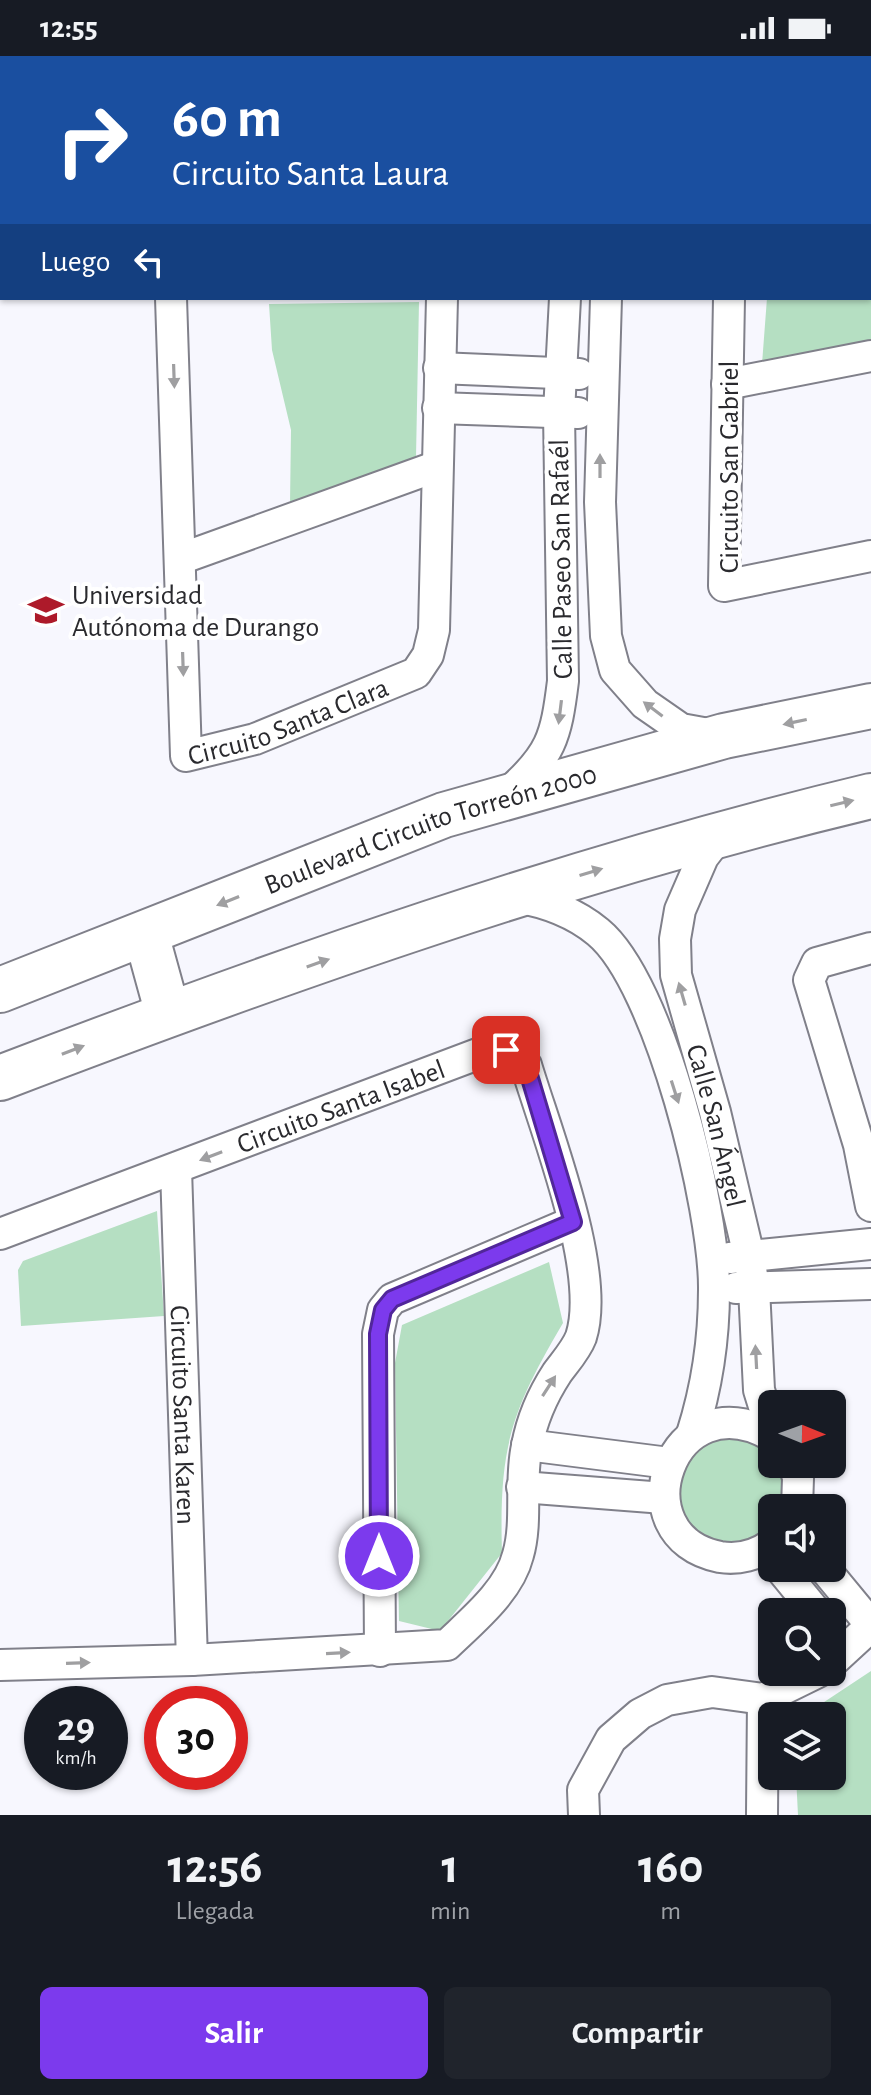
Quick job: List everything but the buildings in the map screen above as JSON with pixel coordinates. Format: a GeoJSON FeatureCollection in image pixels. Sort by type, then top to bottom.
{"type":"FeatureCollection","features":[{"type":"Feature","properties":{"kind":"main road","name":"Boulevard Circuito Torreón 2000"},"geometry":{"type":"LineString","coordinates":[[0,990],[444,815],[724,736],[871,706]]}},
{"type":"Feature","properties":{"kind":"main road"},"geometry":{"type":"LineString","coordinates":[[0,1078],[168,1014],[513,896],[723,831],[871,796]]}},
{"type":"Feature","properties":{"kind":"main road"},"geometry":{"type":"LineString","coordinates":[[146,934],[168,1014]]}},
{"type":"Feature","properties":{"kind":"street","name":"Circuito Santa Clara"},"geometry":{"type":"LineString","coordinates":[[171,300],[186,756],[255,739],[416,673],[428,655],[434,630],[435,467],[442,300]]}},
{"type":"Feature","properties":{"kind":"street","name":"Calle Paseo San Rafaél"},"geometry":{"type":"LineString","coordinates":[[502,799],[539,765],[558,725],[563,681],[559,412],[565,300]]}},
{"type":"Feature","properties":{"kind":"street","name":"Calle Paseo San Rafaél"},"geometry":{"type":"LineString","coordinates":[[606,300],[600,413],[606,636],[615,670],[645,704],[681,729],[724,736]]}},
{"type":"Feature","properties":{"kind":"street","name":"Circuito San Gabriel"},"geometry":{"type":"LineString","coordinates":[[729,300],[724,586],[871,556]]}},
{"type":"Feature","properties":{"kind":"street"},"geometry":{"type":"LineString","coordinates":[[727,384],[871,356]]}},
{"type":"Feature","properties":{"kind":"street"},"geometry":{"type":"LineString","coordinates":[[439,368],[601,375]]}},
{"type":"Feature","properties":{"kind":"street"},"geometry":{"type":"LineString","coordinates":[[438,408],[600,413]]}},
{"type":"Feature","properties":{"kind":"street"},"geometry":{"type":"LineString","coordinates":[[180,559],[435,467]]}},
{"type":"Feature","properties":{"kind":"street","name":"Calle San Ángel"},"geometry":{"type":"LineString","coordinates":[[723,831],[703,857],[680,910],[675,939],[676,975],[715,1112],[749,1256],[754,1288],[759,1390]]}},
{"type":"Feature","properties":{"kind":"street","name":"Calle San Ángel"},"geometry":{"type":"LineString","coordinates":[[513,896],[544,902],[575,916],[600,933],[622,958],[637,984],[680,1108],[713,1275],[710,1361],[692,1434]]}},
{"type":"Feature","properties":{"kind":"street"},"geometry":{"type":"LineString","coordinates":[[871,948],[823,960],[812,969],[809,980],[865,1143],[871,1206]]}},
{"type":"Feature","properties":{"kind":"street","name":"Circuito Santa Isabel"},"geometry":{"type":"LineString","coordinates":[[0,1234],[483,1052],[506,1050],[526,1065],[573,1222],[585,1287],[586,1314],[580,1340],[541,1398],[527,1445],[520,1552],[513,1571],[481,1613],[447,1645],[192,1660],[0,1665]]}},
{"type":"Feature","properties":{"kind":"street","name":"Circuito Santa Karen"},"geometry":{"type":"LineString","coordinates":[[176,1169],[192,1660]]}},
{"type":"Feature","properties":{"kind":"street"},"geometry":{"type":"LineString","coordinates":[[380,1651],[378,1334],[383,1310],[392,1299],[573,1222]]}},
{"type":"Feature","properties":{"kind":"street"},"geometry":{"type":"LineString","coordinates":[[713,1275],[749,1256],[871,1244]]}},
{"type":"Feature","properties":{"kind":"street"},"geometry":{"type":"LineString","coordinates":[[713,1275],[754,1288],[871,1284]]}},
{"type":"Feature","properties":{"kind":"street"},"geometry":{"type":"LineString","coordinates":[[758,1429],[742,1423],[725,1422],[692,1434],[669,1463],[664,1498],[678,1533],[692,1546],[728,1558],[758,1556]]}},
{"type":"Feature","properties":{"kind":"street"},"geometry":{"type":"LineString","coordinates":[[527,1445],[669,1463]]}},
{"type":"Feature","properties":{"kind":"street"},"geometry":{"type":"LineString","coordinates":[[522,1487],[664,1498]]}},
{"type":"Feature","properties":{"kind":"street"},"geometry":{"type":"LineString","coordinates":[[793,1582],[805,1598]]}},
{"type":"Feature","properties":{"kind":"street"},"geometry":{"type":"LineString","coordinates":[[836,1582],[871,1625],[846,1642]]}},
{"type":"Feature","properties":{"kind":"street"},"geometry":{"type":"LineString","coordinates":[[584,1815],[583,1790],[611,1739],[640,1714],[667,1700],[712,1692],[763,1699],[789,1686]]}},
{"type":"Feature","properties":{"kind":"street"},"geometry":{"type":"LineString","coordinates":[[762,1815],[763,1699]]}},
{"type":"Feature","properties":{"kind":"green space"},"geometry":{"type":"Polygon","coordinates":[[[767,300],[871,300],[871,343],[762,364],[767,300]]]}},
{"type":"Feature","properties":{"kind":"green space"},"geometry":{"type":"Polygon","coordinates":[[[419,302],[416,457],[290,504],[291,430],[272,350],[269,304],[419,302]]]}},
{"type":"Feature","properties":{"kind":"green space"},"geometry":{"type":"Polygon","coordinates":[[[157,1211],[164,1316],[21,1326],[18,1270],[23,1261],[157,1211]]]}},
{"type":"Feature","properties":{"kind":"green space"},"geometry":{"type":"Polygon","coordinates":[[[549,1262],[563,1323],[531,1382],[512,1432],[503,1485],[502,1553],[440,1631],[399,1621],[395,1363],[402,1325],[549,1262]]]}},
{"type":"Feature","properties":{"kind":"green space"},"geometry":{"type":"Polygon","coordinates":[[[730,1435],[757,1443],[758,1478],[781,1478],[784,1494],[758,1494],[758,1535],[747,1541],[717,1543],[702,1537],[689,1528],[679,1513],[677,1475],[680,1465],[689,1451],[730,1435]]]}},
{"type":"Feature","properties":{"kind":"green space"},"geometry":{"type":"Polygon","coordinates":[[[871,1671],[871,1815],[798,1815],[797,1790],[846,1790],[846,1702],[824,1702],[871,1671]]]}},
{"type":"Feature","properties":{"kind":"place","name":"Universidad Autónoma de Durango"},"geometry":{"type":"Point","coordinates":[46,610]}},
{"type":"Feature","properties":{"kind":"route"},"geometry":{"type":"LineString","coordinates":[[379,1556],[378,1334],[383,1310],[392,1299],[573,1222],[526,1065],[506,1050]]}}]}
